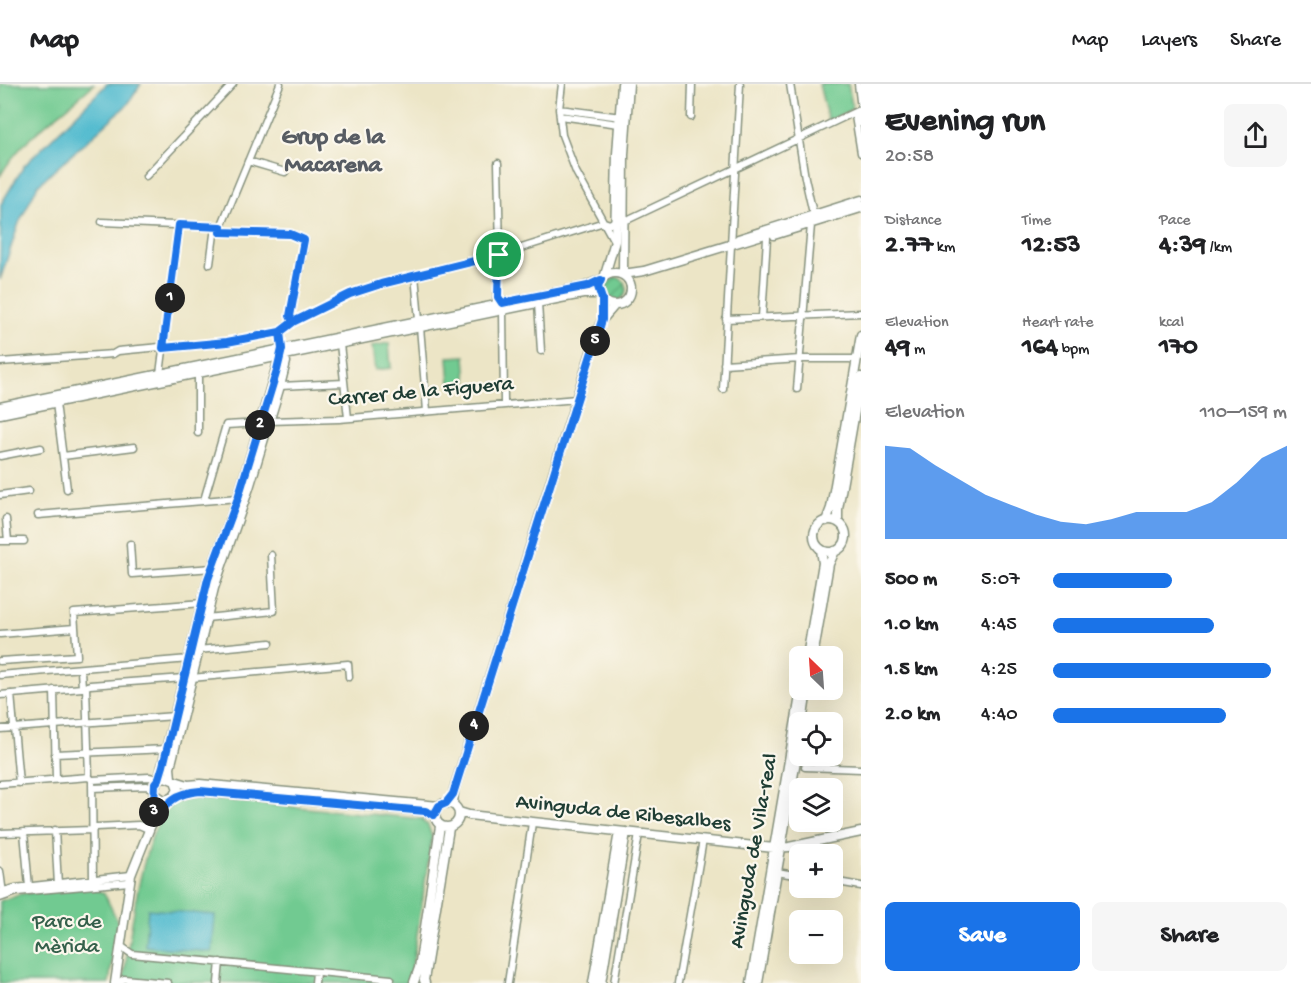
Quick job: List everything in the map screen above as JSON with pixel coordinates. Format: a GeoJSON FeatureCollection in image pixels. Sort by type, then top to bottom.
{"type":"FeatureCollection","features":[{"type":"Feature","properties":{"kind":"main road"},"geometry":{"type":"LineString","coordinates":[[622,84],[619,220],[623,274],[630,284]]}},
{"type":"Feature","properties":{"kind":"main road"},"geometry":{"type":"LineString","coordinates":[[621,120],[629,84]]}},
{"type":"Feature","properties":{"kind":"main road"},"geometry":{"type":"LineString","coordinates":[[0,407],[160,374],[340,344],[499,304],[588,286],[614,272],[623,274],[644,271],[861,205]]}},
{"type":"Feature","properties":{"kind":"main road"},"geometry":{"type":"LineString","coordinates":[[434,815],[436,821],[445,827],[455,825],[451,809],[453,794],[602,320],[598,287],[615,242],[619,220]]}},
{"type":"Feature","properties":{"kind":"main road"},"geometry":{"type":"LineString","coordinates":[[602,320],[615,305],[625,301],[630,284],[644,271]]}},
{"type":"Feature","properties":{"kind":"main road"},"geometry":{"type":"LineString","coordinates":[[499,304],[538,303],[584,294],[600,297],[615,305]]}},
{"type":"Feature","properties":{"kind":"main road"},"geometry":{"type":"LineString","coordinates":[[0,414],[419,324]]}},
{"type":"Feature","properties":{"kind":"main road"},"geometry":{"type":"LineString","coordinates":[[826,521],[831,508],[861,335]]}},
{"type":"Feature","properties":{"kind":"main road"},"geometry":{"type":"LineString","coordinates":[[203,618],[203,603],[238,498],[280,386],[286,362],[282,354]]}},
{"type":"Feature","properties":{"kind":"main road"},"geometry":{"type":"LineString","coordinates":[[216,569],[244,504],[282,354]]}},
{"type":"Feature","properties":{"kind":"main road"},"geometry":{"type":"LineString","coordinates":[[815,646],[829,564],[835,551],[842,546],[846,537],[844,529],[838,522],[838,509],[857,423],[860,383]]}},
{"type":"Feature","properties":{"kind":"main road"},"geometry":{"type":"LineString","coordinates":[[809,646],[823,563],[821,550],[816,544],[814,535],[818,526],[826,521],[838,522]]}},
{"type":"Feature","properties":{"kind":"main road"},"geometry":{"type":"LineString","coordinates":[[821,550],[835,551]]}},
{"type":"Feature","properties":{"kind":"main road"},"geometry":{"type":"LineString","coordinates":[[153,820],[154,792],[178,717],[212,580]]}},
{"type":"Feature","properties":{"kind":"main road"},"geometry":{"type":"LineString","coordinates":[[188,678],[189,659],[195,649]]}},
{"type":"Feature","properties":{"kind":"main road","name":"Avinguda de Vila-real"},"geometry":{"type":"LineString","coordinates":[[758,983],[777,872],[777,848],[799,700]]}},
{"type":"Feature","properties":{"kind":"main road"},"geometry":{"type":"LineString","coordinates":[[117,980],[119,924],[130,878],[148,829],[178,789],[170,768],[178,717]]}},
{"type":"Feature","properties":{"kind":"main road","name":"Avinguda de Vila-real"},"geometry":{"type":"LineString","coordinates":[[751,983],[794,766]]}},
{"type":"Feature","properties":{"kind":"main road"},"geometry":{"type":"LineString","coordinates":[[158,779],[165,777],[173,780]]}},
{"type":"Feature","properties":{"kind":"main road","name":"Avinguda de Ribesalbes"},"geometry":{"type":"LineString","coordinates":[[173,780],[188,785],[200,784],[451,809],[469,815],[532,823],[777,848],[861,832]]}},
{"type":"Feature","properties":{"kind":"main road"},"geometry":{"type":"LineString","coordinates":[[154,792],[164,800],[200,791],[425,811],[434,815],[451,809]]}},
{"type":"Feature","properties":{"kind":"main road"},"geometry":{"type":"LineString","coordinates":[[421,983],[413,983],[420,968],[445,827]]}},
{"type":"Feature","properties":{"kind":"main road"},"geometry":{"type":"LineString","coordinates":[[425,983],[445,827]]}},
{"type":"Feature","properties":{"kind":"main road"},"geometry":{"type":"LineString","coordinates":[[593,983],[623,832]]}},
{"type":"Feature","properties":{"kind":"main road"},"geometry":{"type":"LineString","coordinates":[[601,983],[623,832]]}},
{"type":"Feature","properties":{"kind":"street"},"geometry":{"type":"LineString","coordinates":[[146,176],[233,84]]}},
{"type":"Feature","properties":{"kind":"street"},"geometry":{"type":"LineString","coordinates":[[210,264],[218,227],[280,84]]}},
{"type":"Feature","properties":{"kind":"street"},"geometry":{"type":"LineString","coordinates":[[562,84],[560,112],[562,135],[571,161],[615,242]]}},
{"type":"Feature","properties":{"kind":"street"},"geometry":{"type":"LineString","coordinates":[[691,117],[692,84]]}},
{"type":"Feature","properties":{"kind":"street"},"geometry":{"type":"LineString","coordinates":[[723,389],[740,84]]}},
{"type":"Feature","properties":{"kind":"street"},"geometry":{"type":"LineString","coordinates":[[790,84],[809,199],[814,214]]}},
{"type":"Feature","properties":{"kind":"street"},"geometry":{"type":"LineString","coordinates":[[858,84],[861,123]]}},
{"type":"Feature","properties":{"kind":"street"},"geometry":{"type":"LineString","coordinates":[[560,112],[621,120]]}},
{"type":"Feature","properties":{"kind":"street"},"geometry":{"type":"LineString","coordinates":[[0,362],[227,342],[280,332],[293,322],[350,294],[415,275],[499,255],[604,222],[610,224],[619,220],[627,220],[799,138],[860,112]]}},
{"type":"Feature","properties":{"kind":"street"},"geometry":{"type":"LineString","coordinates":[[860,112],[855,116],[861,153]]}},
{"type":"Feature","properties":{"kind":"street"},"geometry":{"type":"LineString","coordinates":[[248,161],[285,172]]}},
{"type":"Feature","properties":{"kind":"street"},"geometry":{"type":"LineString","coordinates":[[498,163],[499,304],[504,404]]}},
{"type":"Feature","properties":{"kind":"street"},"geometry":{"type":"LineString","coordinates":[[730,245],[738,238],[861,199]]}},
{"type":"Feature","properties":{"kind":"street"},"geometry":{"type":"LineString","coordinates":[[730,245],[740,246],[861,209]]}},
{"type":"Feature","properties":{"kind":"street"},"geometry":{"type":"LineString","coordinates":[[102,222],[218,227]]}},
{"type":"Feature","properties":{"kind":"street"},"geometry":{"type":"LineString","coordinates":[[160,374],[179,225]]}},
{"type":"Feature","properties":{"kind":"street"},"geometry":{"type":"LineString","coordinates":[[797,389],[811,225]]}},
{"type":"Feature","properties":{"kind":"street"},"geometry":{"type":"LineString","coordinates":[[218,227],[220,232],[290,234],[304,240],[290,316],[293,322]]}},
{"type":"Feature","properties":{"kind":"street"},"geometry":{"type":"LineString","coordinates":[[762,317],[766,238]]}},
{"type":"Feature","properties":{"kind":"street"},"geometry":{"type":"LineString","coordinates":[[415,275],[427,411]]}},
{"type":"Feature","properties":{"kind":"street"},"geometry":{"type":"LineString","coordinates":[[538,303],[541,351]]}},
{"type":"Feature","properties":{"kind":"street"},"geometry":{"type":"LineString","coordinates":[[726,319],[861,313]]}},
{"type":"Feature","properties":{"kind":"street"},"geometry":{"type":"LineString","coordinates":[[280,332],[282,354]]}},
{"type":"Feature","properties":{"kind":"street"},"geometry":{"type":"LineString","coordinates":[[340,344],[348,418]]}},
{"type":"Feature","properties":{"kind":"street"},"geometry":{"type":"LineString","coordinates":[[724,364],[800,359],[857,359]]}},
{"type":"Feature","properties":{"kind":"street"},"geometry":{"type":"LineString","coordinates":[[198,373],[198,433]]}},
{"type":"Feature","properties":{"kind":"street"},"geometry":{"type":"LineString","coordinates":[[280,386],[344,383]]}},
{"type":"Feature","properties":{"kind":"street","name":"Carrer de la Figuera"},"geometry":{"type":"LineString","coordinates":[[204,500],[226,425],[348,418],[577,399]]}},
{"type":"Feature","properties":{"kind":"street"},"geometry":{"type":"LineString","coordinates":[[56,403],[67,489]]}},
{"type":"Feature","properties":{"kind":"street"},"geometry":{"type":"LineString","coordinates":[[63,456],[134,447]]}},
{"type":"Feature","properties":{"kind":"street"},"geometry":{"type":"LineString","coordinates":[[0,456],[41,448]]}},
{"type":"Feature","properties":{"kind":"street"},"geometry":{"type":"LineString","coordinates":[[0,495],[29,491]]}},
{"type":"Feature","properties":{"kind":"street"},"geometry":{"type":"LineString","coordinates":[[38,515],[238,498]]}},
{"type":"Feature","properties":{"kind":"street"},"geometry":{"type":"LineString","coordinates":[[6,519],[8,541]]}},
{"type":"Feature","properties":{"kind":"street"},"geometry":{"type":"LineString","coordinates":[[0,542],[24,541]]}},
{"type":"Feature","properties":{"kind":"street"},"geometry":{"type":"LineString","coordinates":[[130,544],[132,574],[216,569]]}},
{"type":"Feature","properties":{"kind":"street"},"geometry":{"type":"LineString","coordinates":[[203,618],[274,611],[272,555]]}},
{"type":"Feature","properties":{"kind":"street"},"geometry":{"type":"LineString","coordinates":[[0,661],[77,656],[74,613],[203,603]]}},
{"type":"Feature","properties":{"kind":"street"},"geometry":{"type":"LineString","coordinates":[[0,634],[75,628]]}},
{"type":"Feature","properties":{"kind":"street"},"geometry":{"type":"LineString","coordinates":[[195,649],[270,643]]}},
{"type":"Feature","properties":{"kind":"street"},"geometry":{"type":"LineString","coordinates":[[0,675],[189,659]]}},
{"type":"Feature","properties":{"kind":"street"},"geometry":{"type":"LineString","coordinates":[[0,695],[348,664],[349,677]]}},
{"type":"Feature","properties":{"kind":"street"},"geometry":{"type":"LineString","coordinates":[[81,670],[92,788],[93,882]]}},
{"type":"Feature","properties":{"kind":"street"},"geometry":{"type":"LineString","coordinates":[[54,690],[56,779]]}},
{"type":"Feature","properties":{"kind":"street"},"geometry":{"type":"LineString","coordinates":[[11,694],[19,783]]}},
{"type":"Feature","properties":{"kind":"street"},"geometry":{"type":"LineString","coordinates":[[0,729],[178,717]]}},
{"type":"Feature","properties":{"kind":"street"},"geometry":{"type":"LineString","coordinates":[[55,754],[167,749]]}},
{"type":"Feature","properties":{"kind":"street"},"geometry":{"type":"LineString","coordinates":[[805,768],[861,769]]}},
{"type":"Feature","properties":{"kind":"street"},"geometry":{"type":"LineString","coordinates":[[0,784],[56,779],[149,777],[158,779]]}},
{"type":"Feature","properties":{"kind":"street"},"geometry":{"type":"LineString","coordinates":[[92,788],[147,786],[154,792]]}},
{"type":"Feature","properties":{"kind":"street"},"geometry":{"type":"LineString","coordinates":[[508,983],[532,823]]}},
{"type":"Feature","properties":{"kind":"street"},"geometry":{"type":"LineString","coordinates":[[0,833],[92,830],[96,827],[139,825],[148,829]]}},
{"type":"Feature","properties":{"kind":"street"},"geometry":{"type":"LineString","coordinates":[[55,830],[58,885]]}},
{"type":"Feature","properties":{"kind":"street"},"geometry":{"type":"LineString","coordinates":[[24,832],[29,889]]}},
{"type":"Feature","properties":{"kind":"street"},"geometry":{"type":"LineString","coordinates":[[614,983],[639,834]]}},
{"type":"Feature","properties":{"kind":"street"},"geometry":{"type":"LineString","coordinates":[[678,983],[703,840]]}},
{"type":"Feature","properties":{"kind":"street"},"geometry":{"type":"LineString","coordinates":[[0,871],[2,895],[58,885],[130,878]]}},
{"type":"Feature","properties":{"kind":"street"},"geometry":{"type":"LineString","coordinates":[[777,872],[789,874]]}},
{"type":"Feature","properties":{"kind":"street"},"geometry":{"type":"LineString","coordinates":[[843,883],[861,886]]}},
{"type":"Feature","properties":{"kind":"street"},"geometry":{"type":"LineString","coordinates":[[119,945],[132,954],[391,979]]}},
{"type":"Feature","properties":{"kind":"street"},"geometry":{"type":"LineString","coordinates":[[218,983],[219,962]]}},
{"type":"Feature","properties":{"kind":"street"},"geometry":{"type":"LineString","coordinates":[[315,983],[316,972]]}},
{"type":"Feature","properties":{"kind":"street"},"geometry":{"type":"LineString","coordinates":[[117,980],[168,983]]}},
{"type":"Feature","properties":{"kind":"green space"},"geometry":{"type":"Polygon","coordinates":[[[0,84],[94,84],[20,148],[0,176],[2,106],[0,105],[0,84]]]}},
{"type":"Feature","properties":{"kind":"green space"},"geometry":{"type":"Polygon","coordinates":[[[819,84],[848,84],[851,110],[828,121],[819,84]]]}},
{"type":"Feature","properties":{"kind":"green space"},"geometry":{"type":"Polygon","coordinates":[[[614,277],[623,280],[626,289],[623,298],[614,301],[605,298],[602,289],[605,280],[614,277]]]}},
{"type":"Feature","properties":{"kind":"green space"},"geometry":{"type":"Polygon","coordinates":[[[389,343],[391,368],[375,370],[372,346],[389,343]]]}},
{"type":"Feature","properties":{"kind":"green space"},"geometry":{"type":"Polygon","coordinates":[[[465,356],[467,383],[450,385],[448,357],[465,356]]]}},
{"type":"Feature","properties":{"kind":"green space"},"geometry":{"type":"Polygon","coordinates":[[[201,798],[423,819],[432,837],[411,974],[407,983],[123,982],[133,914],[153,833],[163,814],[174,803],[184,799],[201,798]]]}},
{"type":"Feature","properties":{"kind":"green space","name":"Parc de Mèrida"},"geometry":{"type":"Polygon","coordinates":[[[90,887],[104,893],[118,922],[109,983],[0,983],[0,901],[19,894],[90,887]]]}},
{"type":"Feature","properties":{"kind":"water"},"geometry":{"type":"Polygon","coordinates":[[[107,84],[141,84],[128,104],[38,185],[19,223],[0,280],[1,204],[24,166],[107,84]]]}},
{"type":"Feature","properties":{"kind":"water"},"geometry":{"type":"Polygon","coordinates":[[[148,909],[215,915],[212,952],[145,946],[148,909]]]}},
{"type":"Feature","properties":{"kind":"district","name":"Grup de la Macarena"},"geometry":{"type":"Point","coordinates":[333,152]}},
{"type":"Feature","properties":{"kind":"route"},"geometry":{"type":"LineString","coordinates":[[499,255],[381,284],[350,294],[293,322],[280,332],[227,342],[163,348],[179,225],[221,227],[220,232],[290,234],[304,240],[290,316],[293,322],[284,327],[280,332],[282,349],[277,370],[238,498],[208,579],[163,766],[155,784],[153,820],[174,797],[200,791],[425,811],[434,815],[439,806],[446,803],[453,794],[602,320],[602,299],[598,287],[601,280],[588,286],[502,303],[498,297],[499,255]]}}]}
